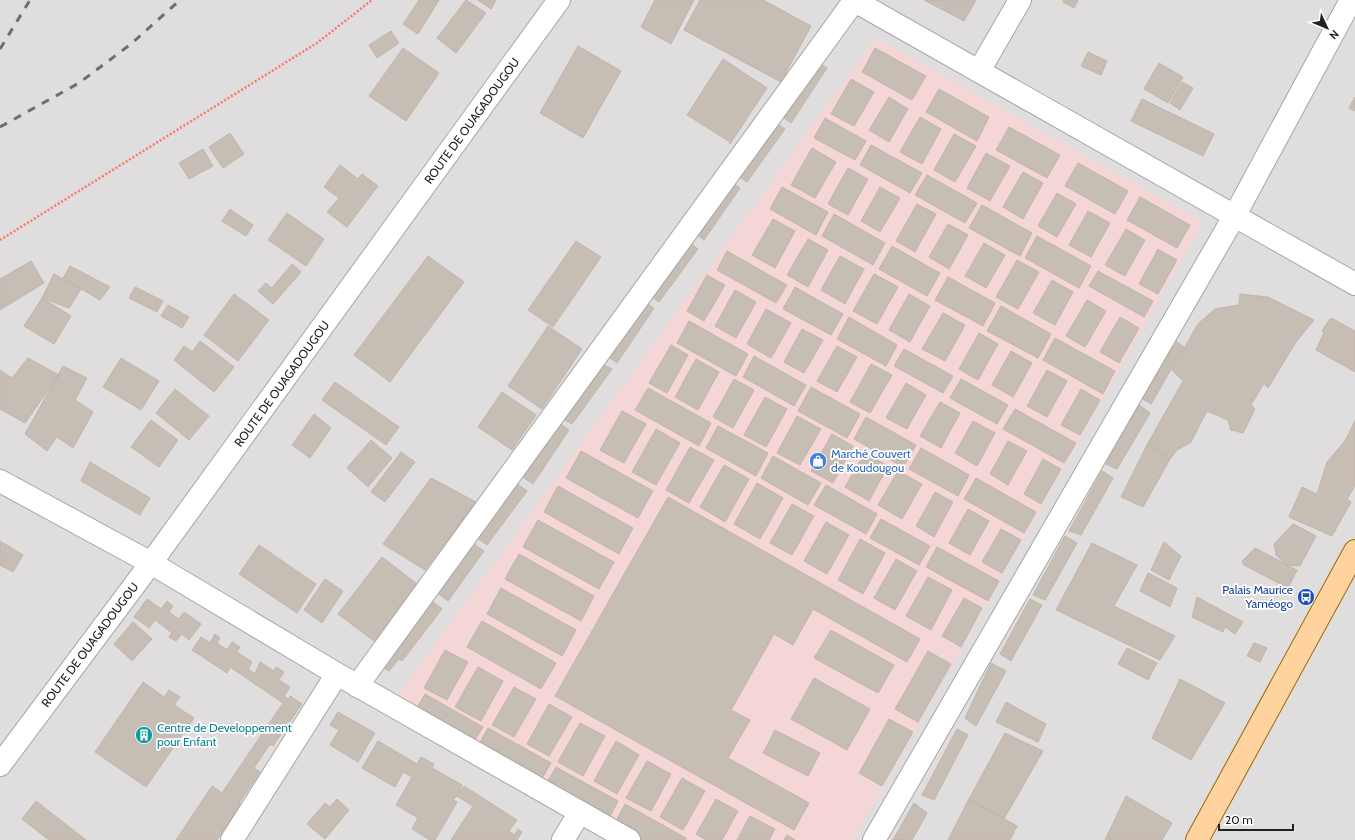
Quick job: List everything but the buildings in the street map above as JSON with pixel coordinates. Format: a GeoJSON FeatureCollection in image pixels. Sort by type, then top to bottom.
{"type":"FeatureCollection","features":[{"type":"Feature","properties":{"kind":"main road"},"geometry":{"type":"LineString","coordinates":[[1197,840],[1355,551]]}},
{"type":"Feature","properties":{"kind":"street","name":"ROUTE DE OUAGADOUGOU"},"geometry":{"type":"LineString","coordinates":[[0,765],[152,564],[559,0]]}},
{"type":"Feature","properties":{"kind":"street"},"geometry":{"type":"LineString","coordinates":[[357,686],[854,0],[1355,284]]}},
{"type":"Feature","properties":{"kind":"street"},"geometry":{"type":"LineString","coordinates":[[979,71],[1020,0]]}},
{"type":"Feature","properties":{"kind":"street"},"geometry":{"type":"LineString","coordinates":[[874,840],[1235,215],[1351,0]]}},
{"type":"Feature","properties":{"kind":"street"},"geometry":{"type":"LineString","coordinates":[[0,481],[152,564],[336,674],[629,840]]}},
{"type":"Feature","properties":{"kind":"street"},"geometry":{"type":"LineString","coordinates":[[232,840],[336,674]]}},
{"type":"Feature","properties":{"kind":"street"},"geometry":{"type":"LineString","coordinates":[[563,840],[580,812]]}},
{"type":"Feature","properties":{"kind":"path"},"geometry":{"type":"LineString","coordinates":[[0,240],[317,43],[372,0]]}},
{"type":"Feature","properties":{"kind":"shaded area"},"geometry":{"type":"Polygon","coordinates":[[[0,0],[1355,0],[1355,840],[0,840],[0,0]]]}},
{"type":"Feature","properties":{"kind":"shaded area","name":"Marché Couvert de Koudougou"},"geometry":{"type":"Polygon","coordinates":[[[876,38],[1203,222],[853,840],[641,840],[394,701],[876,38]]]}},
{"type":"Feature","properties":{"kind":"railway"},"geometry":{"type":"LineString","coordinates":[[0,49],[30,0]]}},
{"type":"Feature","properties":{"kind":"railway"},"geometry":{"type":"LineString","coordinates":[[0,127],[79,83],[131,44],[180,0]]}},
{"type":"Feature","properties":{"kind":"place","name":"Marché Couvert de Koudougou"},"geometry":{"type":"Point","coordinates":[818,461]}},
{"type":"Feature","properties":{"kind":"place","name":"Palais Maurice Yaméogo"},"geometry":{"type":"Point","coordinates":[1306,597]}},
{"type":"Feature","properties":{"kind":"place","name":"Centre de Developpement pour Enfant"},"geometry":{"type":"Point","coordinates":[144,735]}}]}
